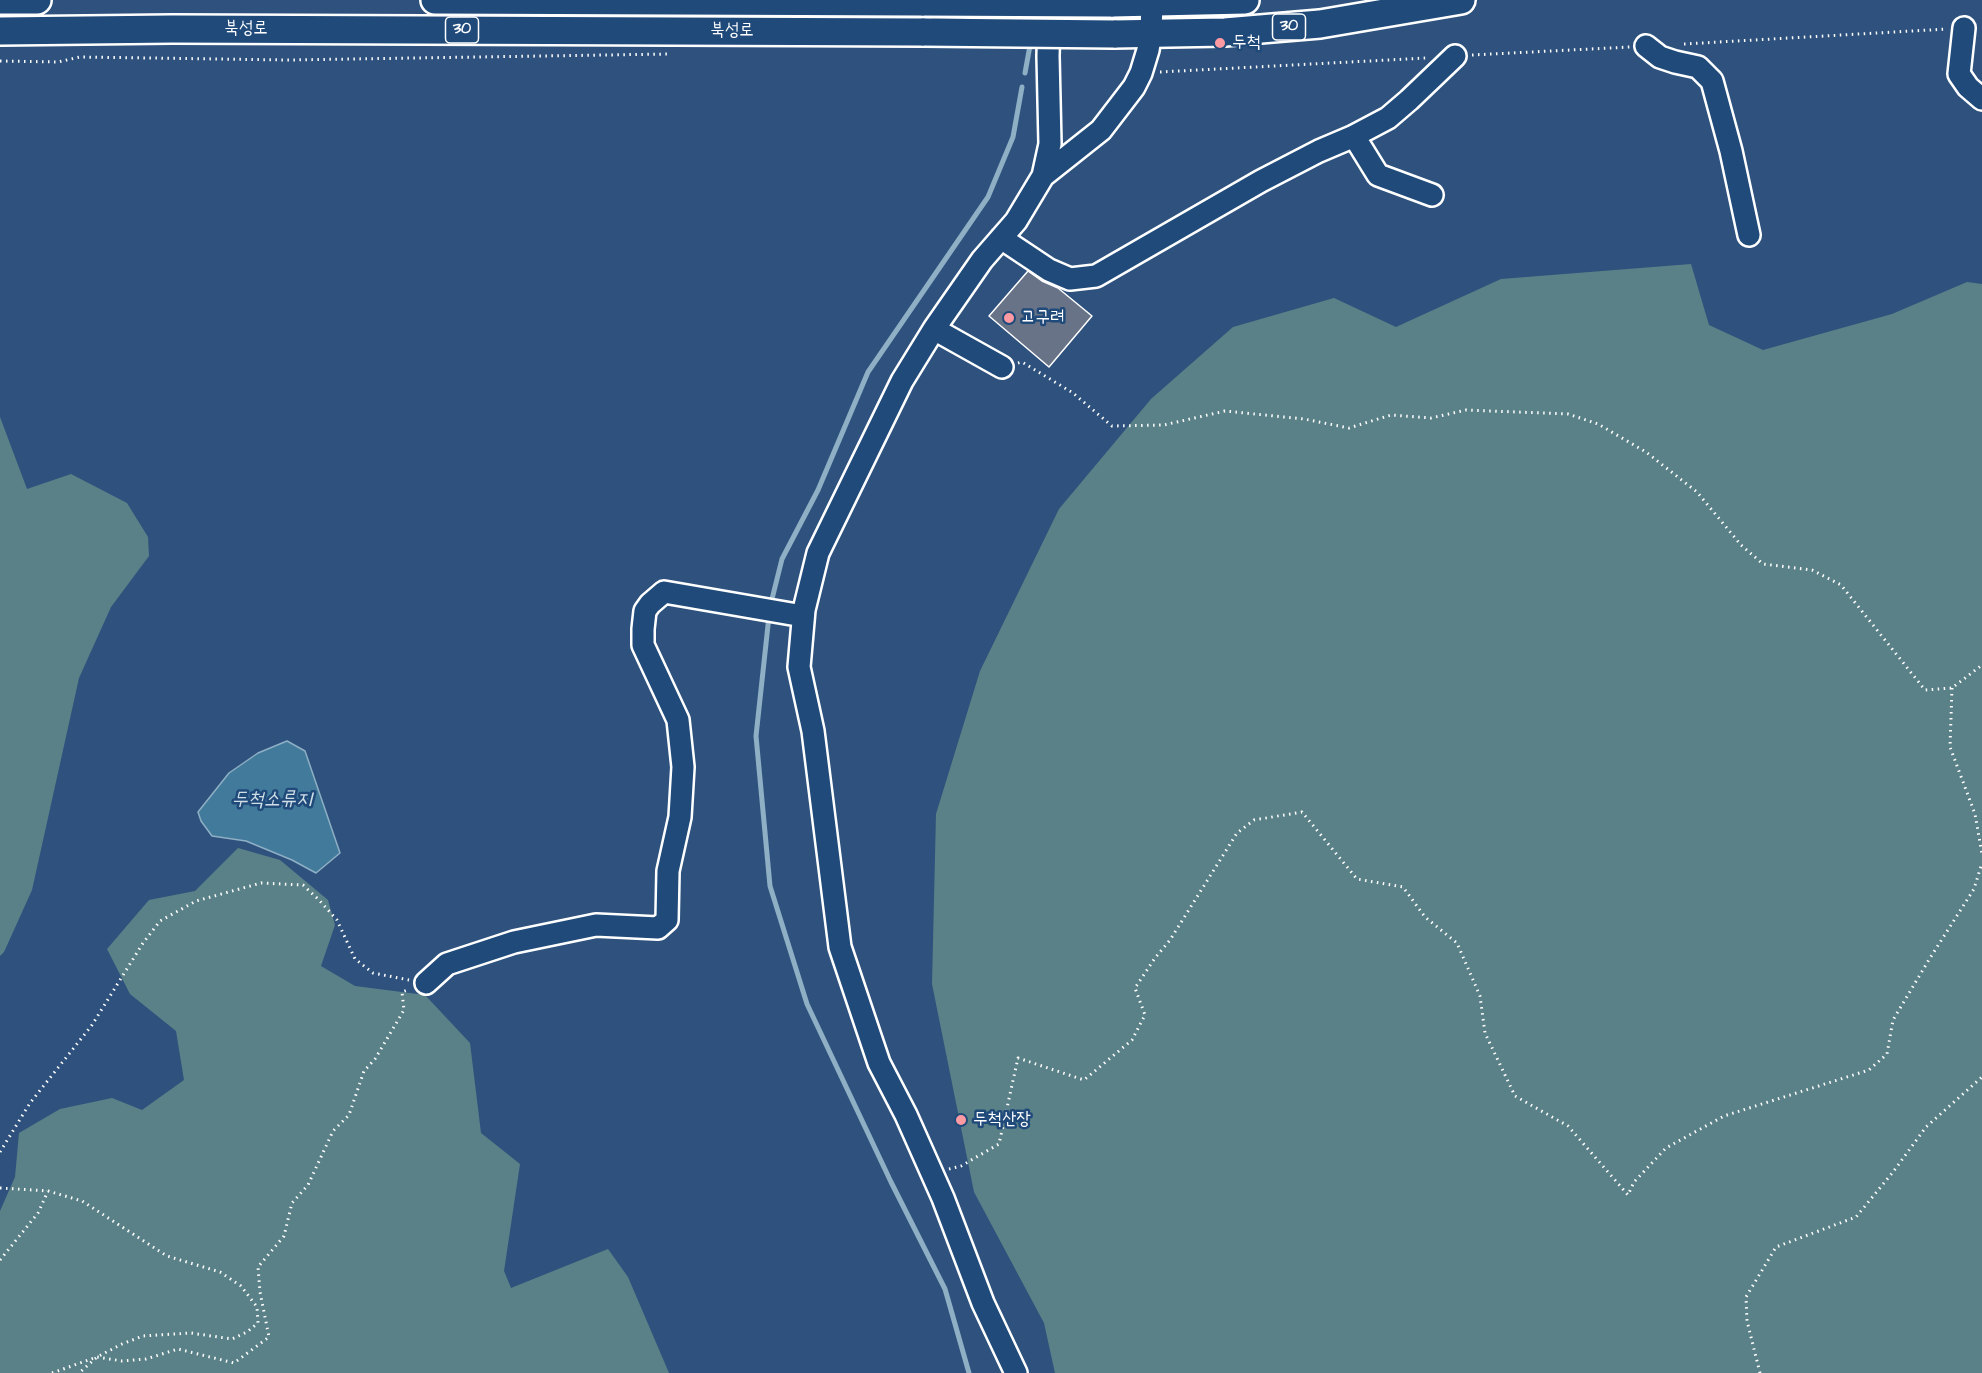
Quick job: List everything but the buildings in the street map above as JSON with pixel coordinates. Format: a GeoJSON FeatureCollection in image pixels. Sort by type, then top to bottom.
{"type":"FeatureCollection","features":[{"type":"Feature","properties":{"kind":"main road"},"geometry":{"type":"LineString","coordinates":[[0,0],[37,0]]}},
{"type":"Feature","properties":{"kind":"main road","name":"북성로"},"geometry":{"type":"LineString","coordinates":[[435,0],[1111,3],[1236,0]]}},
{"type":"Feature","properties":{"kind":"main road","name":"북성로"},"geometry":{"type":"LineString","coordinates":[[0,31],[196,29],[1114,34],[1225,32],[1320,24],[1461,0]]}},
{"type":"Feature","properties":{"kind":"street"},"geometry":{"type":"LineString","coordinates":[[1016,1373],[983,1303],[944,1198],[879,1063],[840,947],[813,731],[799,667],[797,616],[818,553],[902,381],[934,329],[982,260],[1016,221],[1043,176],[1050,144],[1048,22],[1053,0]]}},
{"type":"Feature","properties":{"kind":"street"},"geometry":{"type":"LineString","coordinates":[[1043,176],[1101,130],[1134,87],[1141,73],[1151,32],[1152,3]]}},
{"type":"Feature","properties":{"kind":"street"},"geometry":{"type":"LineString","coordinates":[[1964,28],[1959,74],[1968,87],[1982,99]]}},
{"type":"Feature","properties":{"kind":"street"},"geometry":{"type":"LineString","coordinates":[[1646,46],[1660,57],[1698,67],[1712,81],[1731,151],[1749,235]]}},
{"type":"Feature","properties":{"kind":"street"},"geometry":{"type":"LineString","coordinates":[[1001,238],[1049,270],[1070,279],[1096,276],[1261,181],[1388,118],[1455,56]]}},
{"type":"Feature","properties":{"kind":"street"},"geometry":{"type":"LineString","coordinates":[[1352,137],[1357,141],[1378,175],[1432,195]]}},
{"type":"Feature","properties":{"kind":"street"},"geometry":{"type":"LineString","coordinates":[[934,329],[1002,367]]}},
{"type":"Feature","properties":{"kind":"street"},"geometry":{"type":"LineString","coordinates":[[426,983],[447,964],[514,942],[596,925],[658,928],[667,920],[668,872],[680,817],[683,767],[678,720],[643,645],[645,611],[664,592],[797,616]]}},
{"type":"Feature","properties":{"kind":"path"},"geometry":{"type":"LineString","coordinates":[[1681,44],[1964,28]]}},
{"type":"Feature","properties":{"kind":"path"},"geometry":{"type":"LineString","coordinates":[[1141,73],[1646,46]]}},
{"type":"Feature","properties":{"kind":"path"},"geometry":{"type":"LineString","coordinates":[[0,61],[57,62],[80,57],[288,60],[674,54]]}},
{"type":"Feature","properties":{"kind":"path"},"geometry":{"type":"LineString","coordinates":[[1002,367],[1022,362],[1073,393],[1112,426],[1164,425],[1226,411],[1304,419],[1349,428],[1391,415],[1431,418],[1466,410],[1568,414],[1578,417],[1598,424],[1646,452],[1688,485],[1741,545],[1763,564],[1812,570],[1841,585],[1925,690],[1952,688],[1982,665]]}},
{"type":"Feature","properties":{"kind":"path"},"geometry":{"type":"LineString","coordinates":[[1952,688],[1950,747],[1975,814],[1982,854]]}},
{"type":"Feature","properties":{"kind":"path"},"geometry":{"type":"LineString","coordinates":[[932,1173],[961,1166],[999,1144],[1018,1059],[1084,1080],[1132,1040],[1145,1015],[1136,988],[1155,958],[1170,940],[1237,833],[1254,820],[1302,812],[1357,879],[1403,887],[1425,917],[1457,943],[1480,996],[1485,1033],[1515,1096],[1568,1126],[1628,1195],[1634,1182],[1666,1148],[1724,1116],[1869,1070],[1887,1054],[1893,1020],[1974,889],[1982,863]]}},
{"type":"Feature","properties":{"kind":"path"},"geometry":{"type":"LineString","coordinates":[[0,1152],[30,1102],[92,1025],[143,942],[160,921],[196,902],[261,883],[303,885],[337,920],[355,959],[373,973],[426,983]]}},
{"type":"Feature","properties":{"kind":"path"},"geometry":{"type":"LineString","coordinates":[[97,1357],[122,1361],[146,1359],[178,1348],[234,1363],[269,1337],[260,1292],[258,1267],[284,1236],[292,1203],[309,1185],[333,1131],[349,1116],[364,1071],[375,1059],[404,1010],[402,992],[426,983]]}},
{"type":"Feature","properties":{"kind":"path"},"geometry":{"type":"LineString","coordinates":[[1760,1373],[1747,1322],[1746,1297],[1776,1247],[1856,1217],[1926,1127],[1982,1077]]}},
{"type":"Feature","properties":{"kind":"path"},"geometry":{"type":"LineString","coordinates":[[0,1188],[48,1191],[82,1201],[167,1256],[220,1272],[241,1286],[257,1307],[258,1323],[248,1332],[232,1339],[191,1333],[144,1336],[97,1357],[52,1373]]}},
{"type":"Feature","properties":{"kind":"path"},"geometry":{"type":"LineString","coordinates":[[0,1260],[38,1213],[48,1191]]}},
{"type":"Feature","properties":{"kind":"path"},"geometry":{"type":"LineString","coordinates":[[79,1373],[97,1357]]}},
{"type":"Feature","properties":{"kind":"green space"},"geometry":{"type":"Polygon","coordinates":[[[1691,264],[1709,325],[1763,350],[1892,314],[1967,282],[1982,284],[1982,1373],[1055,1373],[1044,1323],[974,1192],[932,984],[936,814],[980,671],[1059,509],[1151,399],[1233,327],[1334,298],[1396,327],[1501,279],[1691,264]]]}},
{"type":"Feature","properties":{"kind":"green space"},"geometry":{"type":"Polygon","coordinates":[[[0,417],[27,489],[71,474],[127,503],[148,537],[149,556],[111,607],[79,678],[32,890],[4,952],[0,956],[0,417]]]}},
{"type":"Feature","properties":{"kind":"green space"},"geometry":{"type":"Polygon","coordinates":[[[238,848],[280,860],[328,900],[335,925],[321,966],[355,986],[425,995],[470,1043],[481,1133],[520,1164],[504,1271],[511,1288],[608,1249],[628,1277],[669,1373],[0,1373],[0,1211],[15,1177],[19,1133],[60,1109],[112,1098],[142,1110],[184,1080],[176,1031],[130,994],[107,949],[149,900],[195,891],[238,848]]]}},
{"type":"Feature","properties":{"kind":"water","name":"두척소류지"},"geometry":{"type":"Polygon","coordinates":[[[287,741],[305,751],[340,853],[316,873],[292,860],[246,841],[212,836],[201,821],[198,812],[229,773],[258,753],[287,741]]]}},
{"type":"Feature","properties":{"kind":"waterway"},"geometry":{"type":"LineString","coordinates":[[1025,73],[1031,40]]}},
{"type":"Feature","properties":{"kind":"waterway"},"geometry":{"type":"LineString","coordinates":[[770,607],[782,559],[818,490],[868,372],[988,197],[1013,137],[1022,87]]}},
{"type":"Feature","properties":{"kind":"waterway"},"geometry":{"type":"LineString","coordinates":[[769,616],[756,736],[770,886],[807,1004],[891,1182],[945,1289],[969,1373]]}},
{"type":"Feature","properties":{"kind":"place","name":"두척"},"geometry":{"type":"Point","coordinates":[1220,43]}},
{"type":"Feature","properties":{"kind":"place","name":"고구려"},"geometry":{"type":"Point","coordinates":[1009,318]}},
{"type":"Feature","properties":{"kind":"place","name":"두척산장"},"geometry":{"type":"Point","coordinates":[961,1120]}}]}
